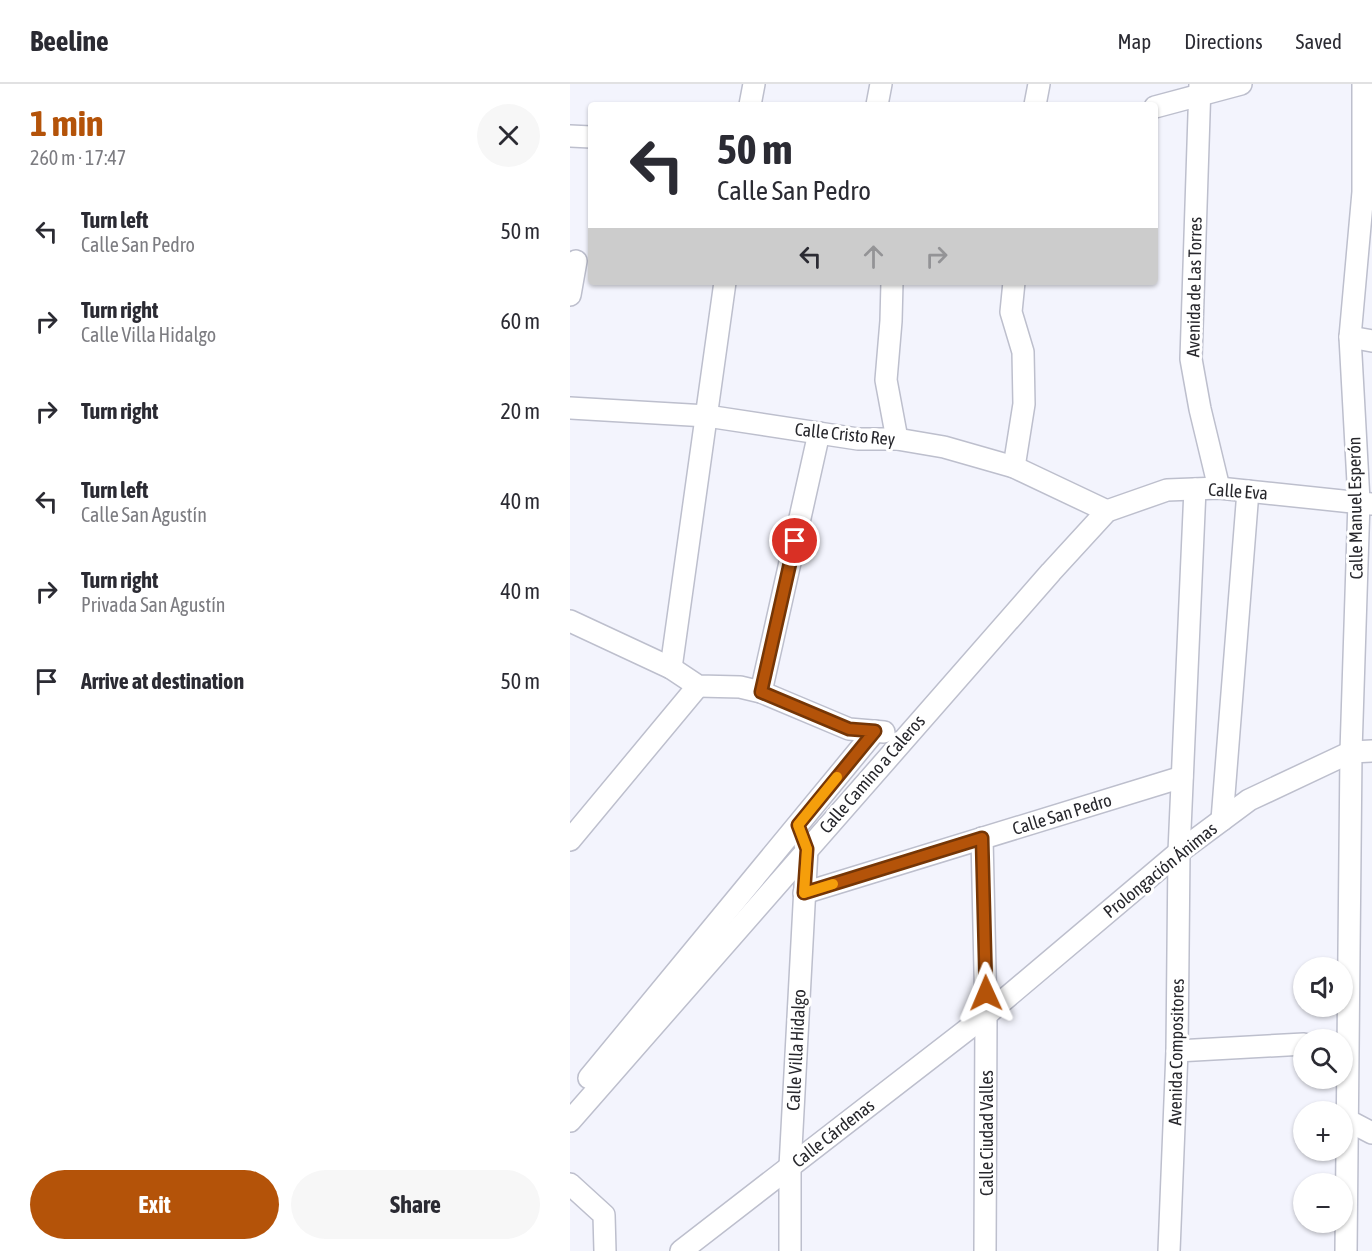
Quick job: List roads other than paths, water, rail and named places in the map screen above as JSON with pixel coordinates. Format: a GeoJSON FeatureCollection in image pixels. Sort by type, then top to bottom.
{"type":"FeatureCollection","features":[{"type":"Feature","properties":{"kind":"street"},"geometry":{"type":"LineString","coordinates":[[751,102],[754,84]]}},
{"type":"Feature","properties":{"kind":"street"},"geometry":{"type":"LineString","coordinates":[[878,102],[881,84]]}},
{"type":"Feature","properties":{"kind":"street"},"geometry":{"type":"LineString","coordinates":[[1036,102],[1039,84]]}},
{"type":"Feature","properties":{"kind":"street"},"geometry":{"type":"LineString","coordinates":[[1158,106],[1199,89],[1241,84]]}},
{"type":"Feature","properties":{"kind":"street","name":"Calle Manuel Esperón"},"geometry":{"type":"LineString","coordinates":[[1346,1029],[1362,752],[1365,503],[1350,337],[1367,193],[1363,84]]}},
{"type":"Feature","properties":{"kind":"street","name":"Avenida de Las Torres"},"geometry":{"type":"LineString","coordinates":[[1199,89],[1191,359],[1200,409],[1219,488]]}},
{"type":"Feature","properties":{"kind":"street"},"geometry":{"type":"LineString","coordinates":[[570,136],[588,137]]}},
{"type":"Feature","properties":{"kind":"street"},"geometry":{"type":"LineString","coordinates":[[570,295],[579,261]]}},
{"type":"Feature","properties":{"kind":"street"},"geometry":{"type":"LineString","coordinates":[[671,668],[725,285]]}},
{"type":"Feature","properties":{"kind":"street"},"geometry":{"type":"LineString","coordinates":[[892,285],[886,380],[897,440]]}},
{"type":"Feature","properties":{"kind":"street"},"geometry":{"type":"LineString","coordinates":[[1014,285],[1011,312],[1023,352],[1024,404],[1014,467]]}},
{"type":"Feature","properties":{"kind":"street"},"geometry":{"type":"LineString","coordinates":[[1350,337],[1372,341]]}},
{"type":"Feature","properties":{"kind":"street","name":"Calle Cristo Rey"},"geometry":{"type":"LineString","coordinates":[[570,408],[707,416],[858,439],[897,440],[944,447],[1014,467],[1107,512]]}},
{"type":"Feature","properties":{"kind":"street"},"geometry":{"type":"LineString","coordinates":[[761,692],[819,433]]}},
{"type":"Feature","properties":{"kind":"street","name":"Calle Eva"},"geometry":{"type":"LineString","coordinates":[[1107,512],[1167,490],[1219,488],[1365,503]]}},
{"type":"Feature","properties":{"kind":"street","name":"Avenida Compositores"},"geometry":{"type":"LineString","coordinates":[[1169,1251],[1177,1051],[1179,852],[1195,489]]}},
{"type":"Feature","properties":{"kind":"street"},"geometry":{"type":"LineString","coordinates":[[1222,820],[1248,491]]}},
{"type":"Feature","properties":{"kind":"street","name":"Calle Camino a Caleros"},"geometry":{"type":"LineString","coordinates":[[573,1108],[1107,512]]}},
{"type":"Feature","properties":{"kind":"street"},"geometry":{"type":"LineString","coordinates":[[576,629],[671,668],[698,686],[740,687],[761,692],[849,729],[909,734]]}},
{"type":"Feature","properties":{"kind":"street"},"geometry":{"type":"LineString","coordinates":[[570,840],[698,686]]}},
{"type":"Feature","properties":{"kind":"street"},"geometry":{"type":"LineString","coordinates":[[573,1108],[875,731]]}},
{"type":"Feature","properties":{"kind":"street","name":"Prolongación Ánimas"},"geometry":{"type":"LineString","coordinates":[[986,1015],[1179,852],[1250,800],[1362,752]]}},
{"type":"Feature","properties":{"kind":"street","name":"Calle San Pedro"},"geometry":{"type":"LineString","coordinates":[[804,893],[1182,777]]}},
{"type":"Feature","properties":{"kind":"street"},"geometry":{"type":"LineString","coordinates":[[798,825],[807,849]]}},
{"type":"Feature","properties":{"kind":"street","name":"Calle Ciudad Valles"},"geometry":{"type":"LineString","coordinates":[[982,838],[986,1015],[985,1251]]}},
{"type":"Feature","properties":{"kind":"street","name":"Calle Villa Hidalgo"},"geometry":{"type":"LineString","coordinates":[[790,1251],[790,1167],[807,849]]}},
{"type":"Feature","properties":{"kind":"street","name":"Calle Cárdenas"},"geometry":{"type":"LineString","coordinates":[[681,1251],[986,1015]]}},
{"type":"Feature","properties":{"kind":"street"},"geometry":{"type":"LineString","coordinates":[[1177,1051],[1293,1045]]}},
{"type":"Feature","properties":{"kind":"street"},"geometry":{"type":"LineString","coordinates":[[1353,1123],[1372,1134]]}},
{"type":"Feature","properties":{"kind":"street","name":"Calle Manuel Esperón"},"geometry":{"type":"LineString","coordinates":[[1346,1251],[1347,1161]]}},
{"type":"Feature","properties":{"kind":"street"},"geometry":{"type":"LineString","coordinates":[[570,1184],[604,1215],[605,1251]]}}]}
